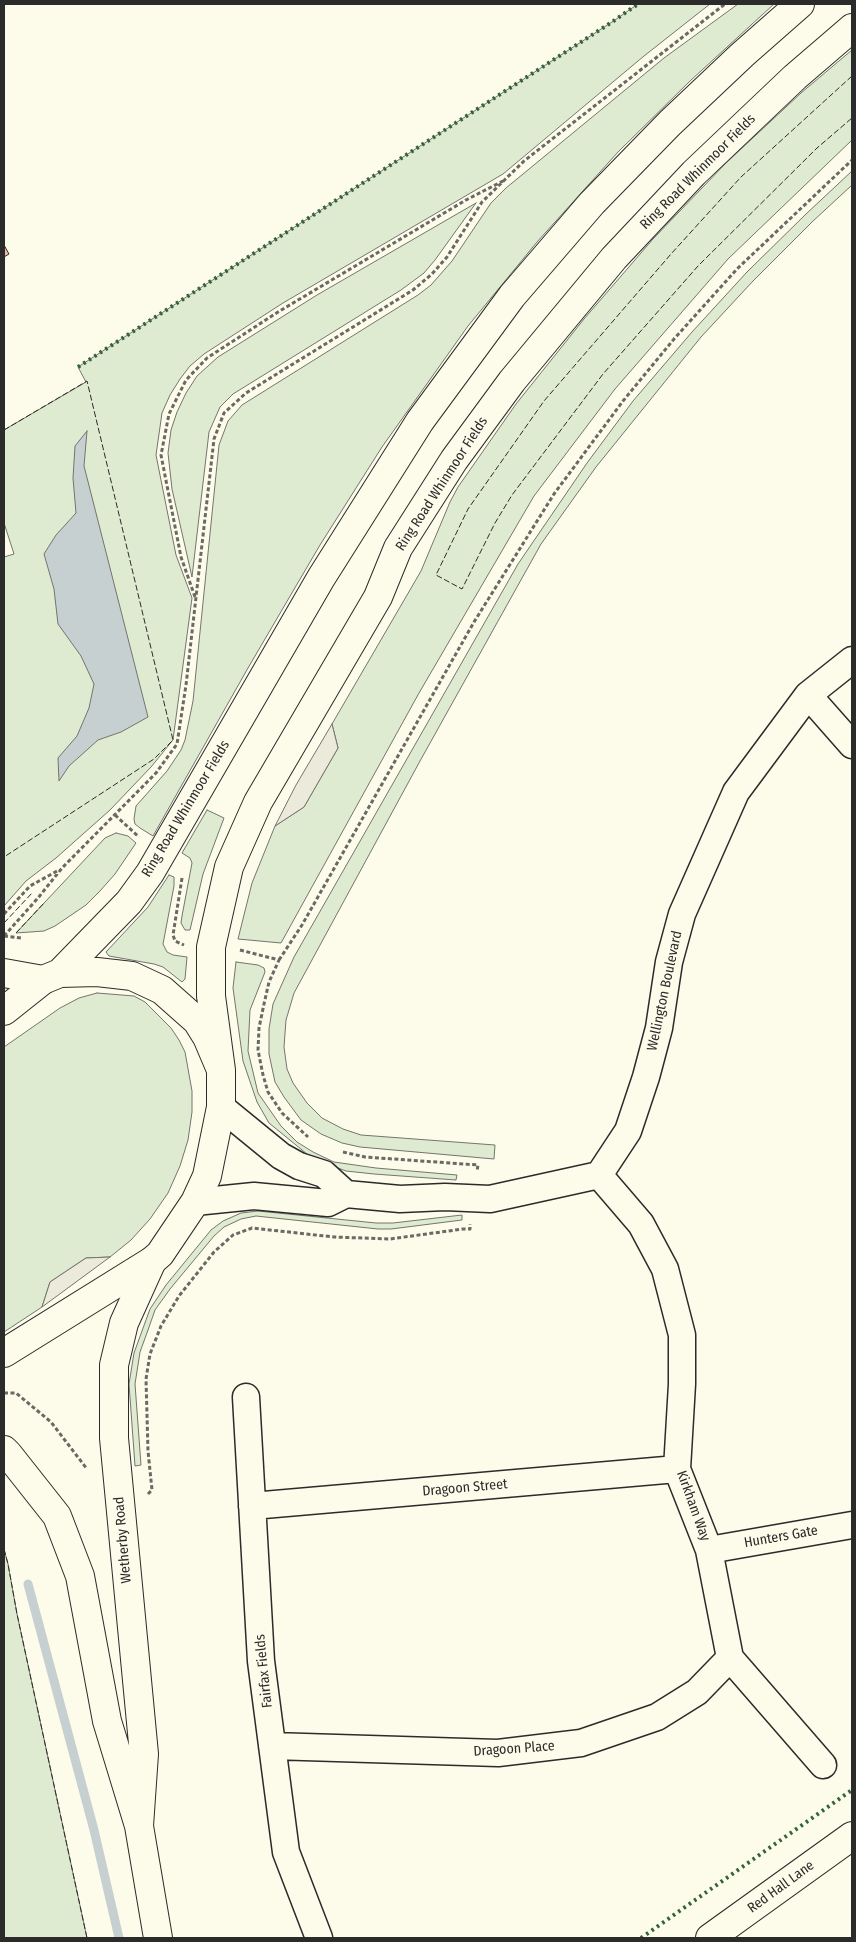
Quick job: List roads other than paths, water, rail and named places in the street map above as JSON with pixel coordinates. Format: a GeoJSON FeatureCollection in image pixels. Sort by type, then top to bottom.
{"type":"FeatureCollection","features":[{"type":"Feature","properties":{"kind":"main road","name":"Ring Road Whinmoor Fields"},"geometry":{"type":"LineString","coordinates":[[4,1011],[51,977],[129,902],[150,873],[321,578],[420,421],[512,296],[592,203],[670,123],[742,55],[800,4]]}},
{"type":"Feature","properties":{"kind":"main road","name":"Ring Road Whinmoor Fields"},"geometry":{"type":"LineString","coordinates":[[152,1261],[160,1254],[195,1202],[207,1176],[221,1107],[221,1070],[211,996],[211,947],[229,867],[258,802],[378,597],[398,548],[454,460],[512,381],[614,258],[694,173],[794,77],[852,28]]}},
{"type":"Feature","properties":{"kind":"main road"},"geometry":{"type":"LineString","coordinates":[[4,973],[51,977],[98,972],[132,976],[162,990],[197,1021],[207,1037],[221,1070]]}},
{"type":"Feature","properties":{"kind":"main road"},"geometry":{"type":"LineString","coordinates":[[4,1353],[152,1261]]}},
{"type":"Feature","properties":{"kind":"main road","name":"Wetherby Road"},"geometry":{"type":"LineString","coordinates":[[139,1826],[144,1754],[114,1438],[114,1365],[124,1323],[152,1261]]}},
{"type":"Feature","properties":{"kind":"main road","name":"Wetherby Road"},"geometry":{"type":"LineString","coordinates":[[4,1450],[57,1516],[80,1576],[107,1721],[139,1826],[158,1938]]}},
{"type":"Feature","properties":{"kind":"main road","name":"Red Hall Lane"},"geometry":{"type":"LineString","coordinates":[[710,1938],[852,1836]]}},
{"type":"Feature","properties":{"kind":"street","name":"Wellington Boulevard"},"geometry":{"type":"LineString","coordinates":[[599,1175],[628,1131],[659,1028],[669,962],[686,905],[736,792],[808,695],[852,660]]}},
{"type":"Feature","properties":{"kind":"street"},"geometry":{"type":"LineString","coordinates":[[808,695],[852,745]]}},
{"type":"Feature","properties":{"kind":"street"},"geometry":{"type":"LineString","coordinates":[[221,1107],[281,1156],[299,1166],[324,1174],[346,1194]]}},
{"type":"Feature","properties":{"kind":"street"},"geometry":{"type":"LineString","coordinates":[[195,1202],[254,1196],[328,1203],[346,1194],[400,1199],[445,1197],[490,1199],[599,1175]]}},
{"type":"Feature","properties":{"kind":"street","name":"Kirkham Way"},"geometry":{"type":"LineString","coordinates":[[599,1175],[641,1224],[665,1269],[682,1334],[682,1384],[677,1469],[709,1550],[730,1658],[823,1765]]}},
{"type":"Feature","properties":{"kind":"street","name":"Fairfax Fields"},"geometry":{"type":"LineString","coordinates":[[246,1396],[262,1661],[286,1852],[319,1938]]}},
{"type":"Feature","properties":{"kind":"street","name":"Dragoon Street"},"geometry":{"type":"LineString","coordinates":[[252,1506],[677,1469]]}},
{"type":"Feature","properties":{"kind":"street","name":"Hunters Gate"},"geometry":{"type":"LineString","coordinates":[[709,1550],[852,1525]]}},
{"type":"Feature","properties":{"kind":"street","name":"Dragoon Place"},"geometry":{"type":"LineString","coordinates":[[272,1746],[498,1753],[581,1743],[657,1717],[697,1692],[730,1658]]}},
{"type":"Feature","properties":{"kind":"waterway"},"geometry":{"type":"LineString","coordinates":[[28,1584],[94,1830],[119,1938]]}}]}
